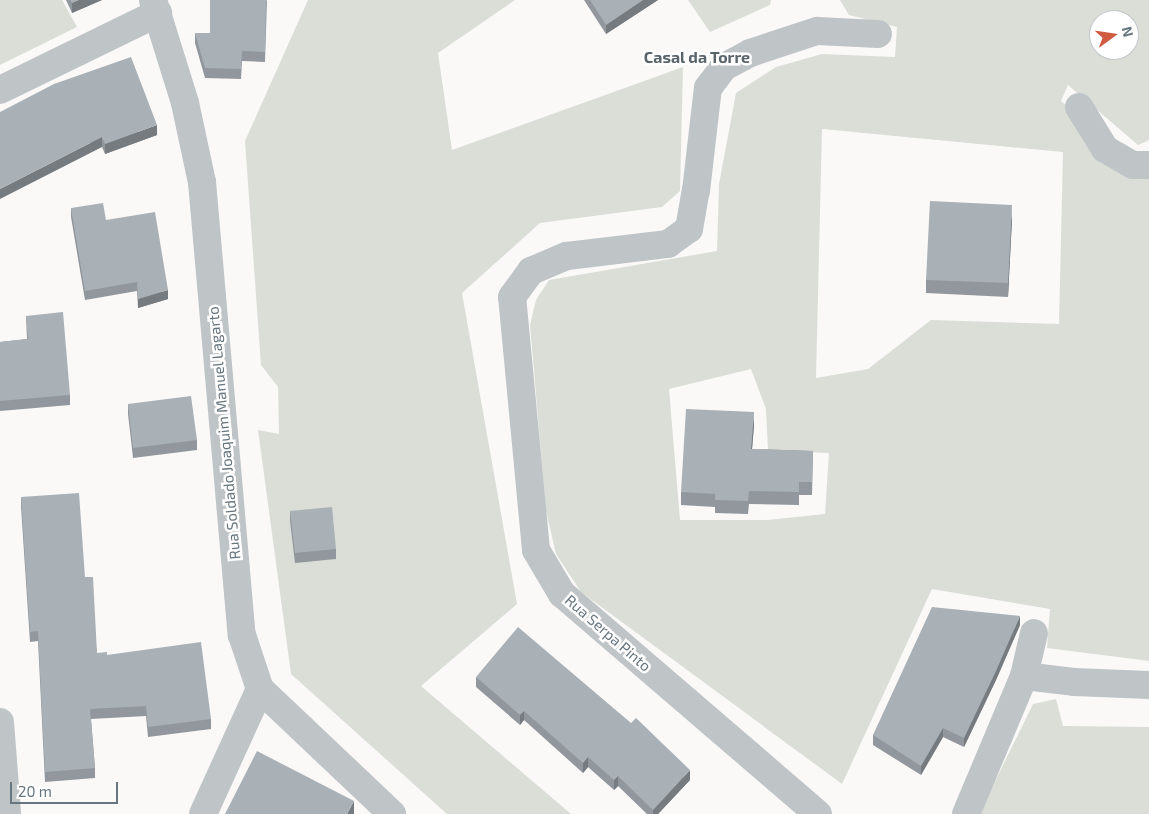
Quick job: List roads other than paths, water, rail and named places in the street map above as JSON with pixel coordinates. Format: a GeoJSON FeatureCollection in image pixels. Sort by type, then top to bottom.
{"type":"FeatureCollection","features":[{"type":"Feature","properties":{"kind":"street"},"geometry":{"type":"LineString","coordinates":[[0,90],[156,6]]}},
{"type":"Feature","properties":{"kind":"street","name":"Rua Soldado Joaquim Manuel Lagarto"},"geometry":{"type":"LineString","coordinates":[[156,6],[185,102],[202,182],[242,635],[260,689],[392,814]]}},
{"type":"Feature","properties":{"kind":"street","name":"Rua Serpa Pinto"},"geometry":{"type":"LineString","coordinates":[[817,814],[562,594],[536,550],[512,297],[531,271],[567,256],[668,244],[689,229],[696,191],[708,88],[724,67],[750,53],[817,30],[878,34]]}},
{"type":"Feature","properties":{"kind":"street"},"geometry":{"type":"LineString","coordinates":[[1079,107],[1105,149],[1133,165],[1149,165]]}},
{"type":"Feature","properties":{"kind":"street"},"geometry":{"type":"LineString","coordinates":[[966,814],[1024,676],[1034,633]]}},
{"type":"Feature","properties":{"kind":"street"},"geometry":{"type":"LineString","coordinates":[[1024,676],[1074,682],[1149,685]]}},
{"type":"Feature","properties":{"kind":"street"},"geometry":{"type":"LineString","coordinates":[[203,814],[260,689]]}},
{"type":"Feature","properties":{"kind":"street"},"geometry":{"type":"LineString","coordinates":[[0,722],[7,814]]}},
{"type":"Feature","properties":{"kind":"district","name":"Casal da Torre"},"geometry":{"type":"Point","coordinates":[697,57]}}]}
